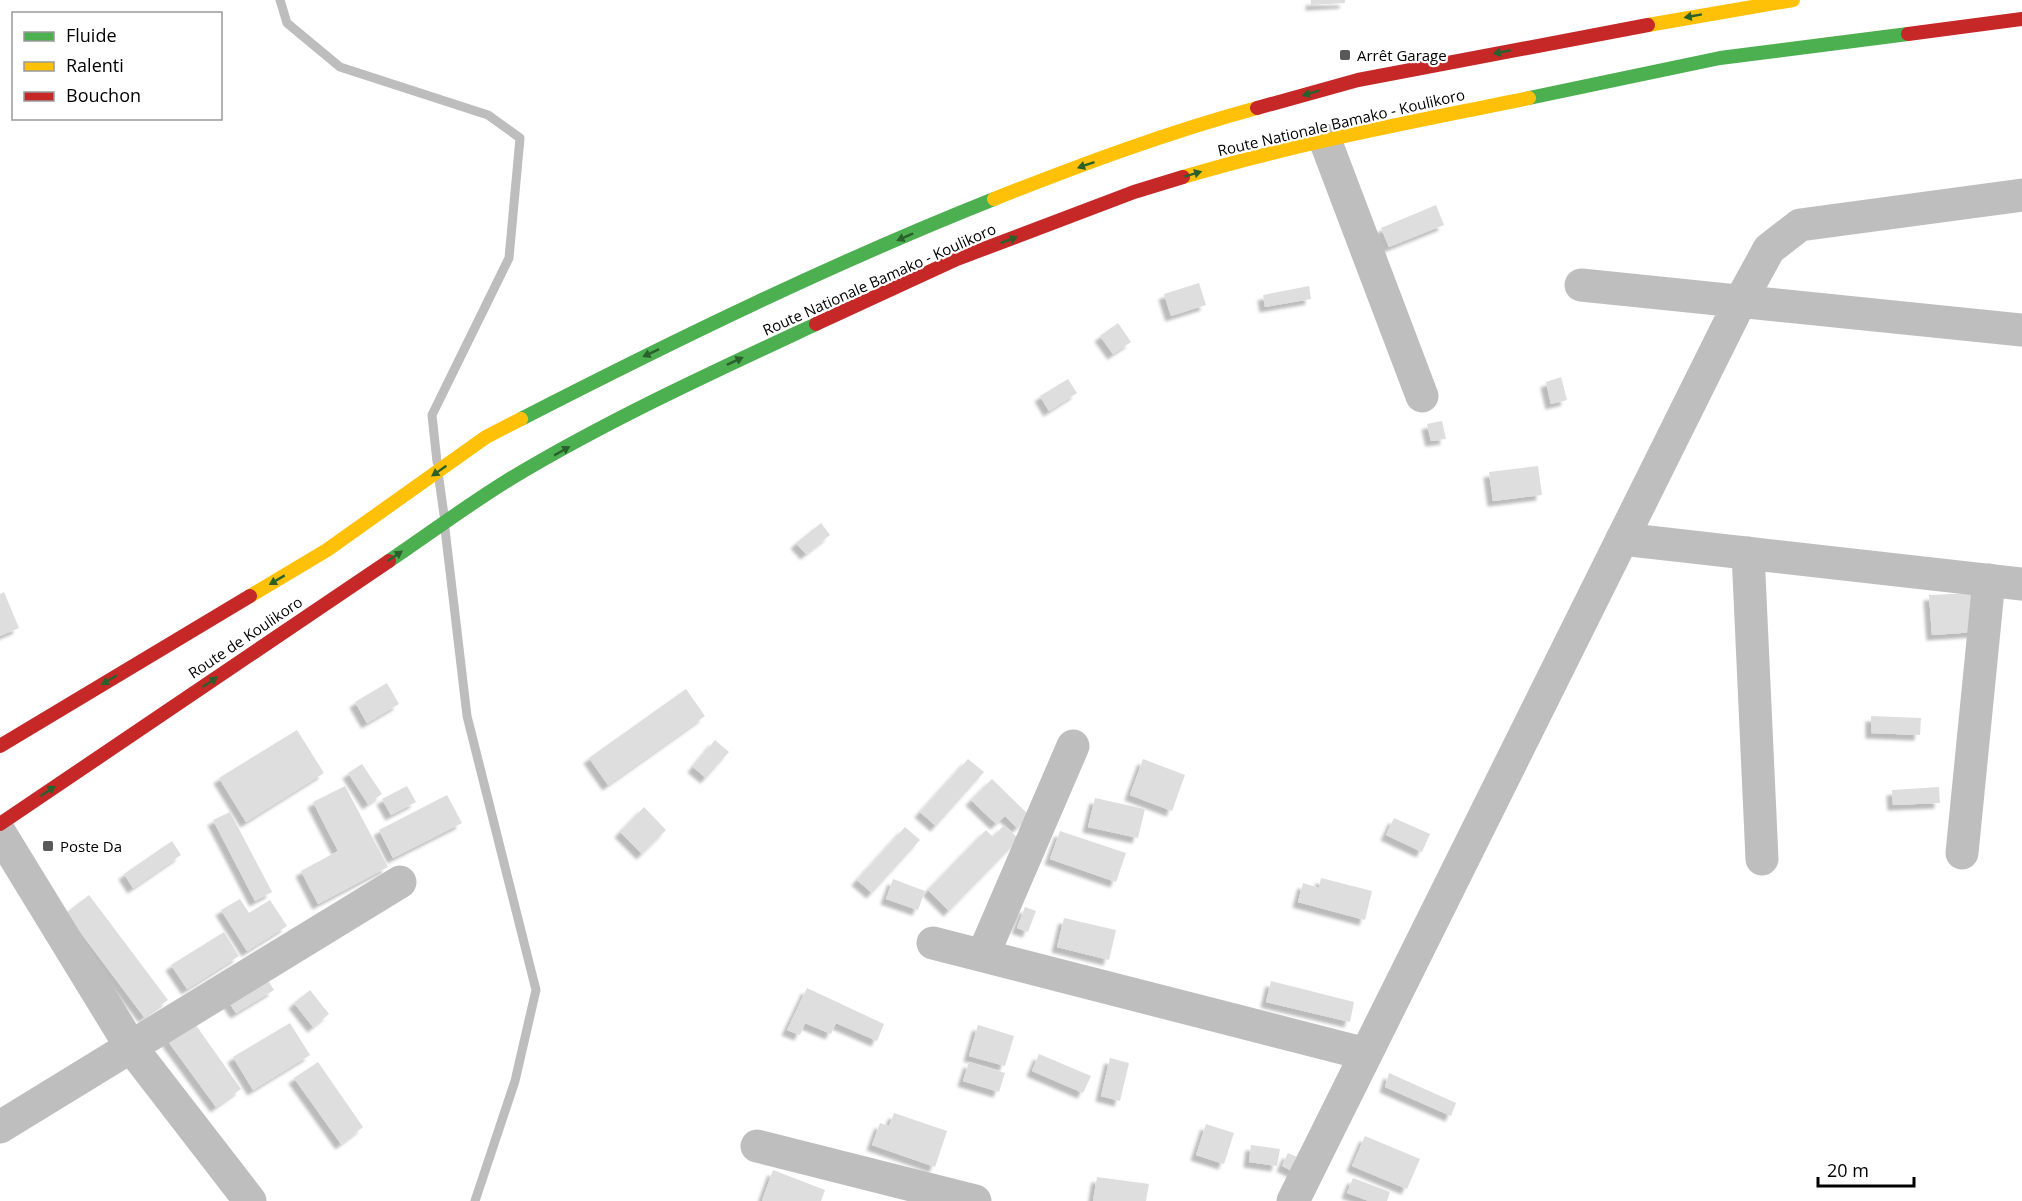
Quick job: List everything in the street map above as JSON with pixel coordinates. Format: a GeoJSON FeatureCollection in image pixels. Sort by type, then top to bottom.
{"type":"FeatureCollection","features":[{"type":"Feature","properties":{"kind":"main road","name":"Route Nationale Bamako - Koulikoro"},"geometry":{"type":"LineString","coordinates":[[486,437],[628,364],[831,269],[972,207],[1212,120],[1358,80],[1728,9],[1793,0]]}},
{"type":"Feature","properties":{"kind":"main road","name":"Route Nationale Bamako - Koulikoro"},"geometry":{"type":"LineString","coordinates":[[510,479],[630,413],[710,373],[957,259],[1134,192],[1240,160],[1325,140],[1720,58],[2022,20]]}},
{"type":"Feature","properties":{"kind":"main road","name":"Route de Koulikoro"},"geometry":{"type":"LineString","coordinates":[[0,746],[327,550],[486,437]]}},
{"type":"Feature","properties":{"kind":"main road","name":"Route de Koulikoro"},"geometry":{"type":"LineString","coordinates":[[0,824],[510,479]]}},
{"type":"Feature","properties":{"kind":"street"},"geometry":{"type":"LineString","coordinates":[[1325,140],[1422,396]]}},
{"type":"Feature","properties":{"kind":"street"},"geometry":{"type":"LineString","coordinates":[[1293,1201],[1740,302],[1769,249],[1800,225],[2022,195]]}},
{"type":"Feature","properties":{"kind":"street"},"geometry":{"type":"LineString","coordinates":[[1581,285],[2022,330]]}},
{"type":"Feature","properties":{"kind":"street"},"geometry":{"type":"LineString","coordinates":[[1622,539],[2022,584]]}},
{"type":"Feature","properties":{"kind":"street"},"geometry":{"type":"LineString","coordinates":[[1748,553],[1762,859]]}},
{"type":"Feature","properties":{"kind":"street"},"geometry":{"type":"LineString","coordinates":[[1962,853],[1989,580]]}},
{"type":"Feature","properties":{"kind":"street"},"geometry":{"type":"LineString","coordinates":[[983,956],[1073,746]]}},
{"type":"Feature","properties":{"kind":"street"},"geometry":{"type":"LineString","coordinates":[[0,833],[131,1047],[250,1201]]}},
{"type":"Feature","properties":{"kind":"street"},"geometry":{"type":"LineString","coordinates":[[0,1127],[400,882]]}},
{"type":"Feature","properties":{"kind":"street"},"geometry":{"type":"LineString","coordinates":[[933,943],[1366,1054]]}},
{"type":"Feature","properties":{"kind":"street"},"geometry":{"type":"LineString","coordinates":[[757,1146],[975,1201]]}},
{"type":"Feature","properties":{"kind":"building"},"geometry":{"type":"Polygon","coordinates":[[[1311,0],[1345,0],[1345,3],[1311,5],[1311,0]]]}},
{"type":"Feature","properties":{"kind":"building"},"geometry":{"type":"Polygon","coordinates":[[[1436,205],[1444,225],[1389,247],[1381,228],[1436,205]]]}},
{"type":"Feature","properties":{"kind":"building"},"geometry":{"type":"Polygon","coordinates":[[[1199,283],[1206,305],[1171,316],[1164,294],[1199,283]]]}},
{"type":"Feature","properties":{"kind":"building"},"geometry":{"type":"Polygon","coordinates":[[[1309,286],[1311,299],[1265,307],[1263,295],[1309,286]]]}},
{"type":"Feature","properties":{"kind":"building"},"geometry":{"type":"Polygon","coordinates":[[[1118,323],[1131,342],[1113,354],[1100,336],[1118,323]]]}},
{"type":"Feature","properties":{"kind":"building"},"geometry":{"type":"Polygon","coordinates":[[[1561,377],[1567,400],[1551,404],[1546,382],[1561,377]]]}},
{"type":"Feature","properties":{"kind":"building"},"geometry":{"type":"Polygon","coordinates":[[[1068,379],[1077,393],[1049,411],[1040,396],[1068,379]]]}},
{"type":"Feature","properties":{"kind":"building"},"geometry":{"type":"Polygon","coordinates":[[[1442,421],[1446,439],[1431,441],[1427,424],[1442,421]]]}},
{"type":"Feature","properties":{"kind":"building"},"geometry":{"type":"Polygon","coordinates":[[[1538,466],[1542,495],[1493,501],[1489,472],[1538,466]]]}},
{"type":"Feature","properties":{"kind":"building"},"geometry":{"type":"Polygon","coordinates":[[[821,523],[830,535],[806,554],[796,543],[821,523]]]}},
{"type":"Feature","properties":{"kind":"building"},"geometry":{"type":"Polygon","coordinates":[[[4,592],[19,628],[0,636],[0,594],[4,592]]]}},
{"type":"Feature","properties":{"kind":"building"},"geometry":{"type":"Polygon","coordinates":[[[1974,593],[1976,632],[1932,635],[1929,595],[1974,593]]]}},
{"type":"Feature","properties":{"kind":"building"},"geometry":{"type":"Polygon","coordinates":[[[387,683],[399,704],[367,723],[355,702],[387,683]]]}},
{"type":"Feature","properties":{"kind":"building"},"geometry":{"type":"Polygon","coordinates":[[[686,689],[705,716],[608,785],[589,758],[686,689]]]}},
{"type":"Feature","properties":{"kind":"building"},"geometry":{"type":"Polygon","coordinates":[[[1871,716],[1921,718],[1920,735],[1871,733],[1871,716]]]}},
{"type":"Feature","properties":{"kind":"building"},"geometry":{"type":"Polygon","coordinates":[[[297,730],[324,773],[246,822],[219,778],[297,730]]]}},
{"type":"Feature","properties":{"kind":"building"},"geometry":{"type":"Polygon","coordinates":[[[715,740],[729,752],[706,778],[693,767],[715,740]]]}},
{"type":"Feature","properties":{"kind":"building"},"geometry":{"type":"Polygon","coordinates":[[[968,759],[984,772],[936,826],[920,812],[968,759]]]}},
{"type":"Feature","properties":{"kind":"building"},"geometry":{"type":"Polygon","coordinates":[[[1143,759],[1185,775],[1172,811],[1130,795],[1143,759]]]}},
{"type":"Feature","properties":{"kind":"building"},"geometry":{"type":"Polygon","coordinates":[[[362,764],[382,794],[368,804],[348,773],[362,764]]]}},
{"type":"Feature","properties":{"kind":"building"},"geometry":{"type":"Polygon","coordinates":[[[992,779],[1030,816],[1017,828],[1005,816],[996,824],[971,800],[992,779]]]}},
{"type":"Feature","properties":{"kind":"building"},"geometry":{"type":"Polygon","coordinates":[[[345,786],[388,867],[318,904],[301,871],[338,851],[313,802],[345,786]]]}},
{"type":"Feature","properties":{"kind":"building"},"geometry":{"type":"Polygon","coordinates":[[[407,786],[416,802],[391,815],[382,799],[407,786]]]}},
{"type":"Feature","properties":{"kind":"building"},"geometry":{"type":"Polygon","coordinates":[[[1939,787],[1940,803],[1893,805],[1892,790],[1939,787]]]}},
{"type":"Feature","properties":{"kind":"building"},"geometry":{"type":"Polygon","coordinates":[[[447,795],[462,823],[393,858],[379,830],[447,795]]]}},
{"type":"Feature","properties":{"kind":"building"},"geometry":{"type":"Polygon","coordinates":[[[1095,798],[1145,809],[1138,838],[1088,827],[1095,798]]]}},
{"type":"Feature","properties":{"kind":"building"},"geometry":{"type":"Polygon","coordinates":[[[644,807],[666,830],[642,854],[620,832],[644,807]]]}},
{"type":"Feature","properties":{"kind":"building"},"geometry":{"type":"Polygon","coordinates":[[[230,812],[272,892],[255,901],[213,820],[230,812]]]}},
{"type":"Feature","properties":{"kind":"building"},"geometry":{"type":"Polygon","coordinates":[[[1394,818],[1430,834],[1422,852],[1386,835],[1394,818]]]}},
{"type":"Feature","properties":{"kind":"building"},"geometry":{"type":"Polygon","coordinates":[[[1004,825],[1019,839],[949,911],[928,890],[986,830],[993,837],[1004,825]]]}},
{"type":"Feature","properties":{"kind":"building"},"geometry":{"type":"Polygon","coordinates":[[[905,827],[920,840],[872,893],[857,880],[905,827]]]}},
{"type":"Feature","properties":{"kind":"building"},"geometry":{"type":"Polygon","coordinates":[[[1060,831],[1126,853],[1116,882],[1050,859],[1060,831]]]}},
{"type":"Feature","properties":{"kind":"building"},"geometry":{"type":"Polygon","coordinates":[[[172,841],[181,855],[133,888],[124,874],[172,841]]]}},
{"type":"Feature","properties":{"kind":"building"},"geometry":{"type":"Polygon","coordinates":[[[1321,878],[1372,891],[1365,920],[1298,902],[1303,883],[1319,888],[1321,878]]]}},
{"type":"Feature","properties":{"kind":"building"},"geometry":{"type":"Polygon","coordinates":[[[893,879],[925,891],[918,910],[886,899],[893,879]]]}},
{"type":"Feature","properties":{"kind":"building"},"geometry":{"type":"Polygon","coordinates":[[[89,895],[168,1000],[144,1017],[66,913],[89,895]]]}},
{"type":"Feature","properties":{"kind":"building"},"geometry":{"type":"Polygon","coordinates":[[[240,899],[249,913],[270,900],[287,926],[247,951],[221,910],[240,899]]]}},
{"type":"Feature","properties":{"kind":"building"},"geometry":{"type":"Polygon","coordinates":[[[1025,907],[1036,911],[1028,932],[1017,928],[1025,907]]]}},
{"type":"Feature","properties":{"kind":"building"},"geometry":{"type":"Polygon","coordinates":[[[1064,918],[1116,930],[1109,960],[1057,947],[1064,918]]]}},
{"type":"Feature","properties":{"kind":"building"},"geometry":{"type":"Polygon","coordinates":[[[224,932],[239,956],[187,989],[171,965],[224,932]]]}},
{"type":"Feature","properties":{"kind":"building"},"geometry":{"type":"Polygon","coordinates":[[[266,977],[274,990],[236,1013],[228,1001],[266,977]]]}},
{"type":"Feature","properties":{"kind":"building"},"geometry":{"type":"Polygon","coordinates":[[[1271,981],[1354,1002],[1350,1022],[1266,1002],[1271,981]]]}},
{"type":"Feature","properties":{"kind":"building"},"geometry":{"type":"Polygon","coordinates":[[[807,988],[884,1024],[877,1041],[836,1023],[831,1034],[805,1023],[800,1035],[787,1030],[807,988]]]}},
{"type":"Feature","properties":{"kind":"building"},"geometry":{"type":"Polygon","coordinates":[[[310,990],[329,1014],[313,1027],[294,1003],[310,990]]]}},
{"type":"Feature","properties":{"kind":"building"},"geometry":{"type":"Polygon","coordinates":[[[193,1021],[241,1089],[216,1107],[167,1040],[193,1021]]]}},
{"type":"Feature","properties":{"kind":"building"},"geometry":{"type":"Polygon","coordinates":[[[290,1023],[310,1055],[253,1090],[233,1057],[290,1023]]]}},
{"type":"Feature","properties":{"kind":"building"},"geometry":{"type":"Polygon","coordinates":[[[978,1025],[1014,1036],[1005,1066],[969,1056],[978,1025]]]}},
{"type":"Feature","properties":{"kind":"building"},"geometry":{"type":"Polygon","coordinates":[[[1039,1054],[1091,1076],[1083,1093],[1032,1071],[1039,1054]]]}},
{"type":"Feature","properties":{"kind":"building"},"geometry":{"type":"Polygon","coordinates":[[[1110,1058],[1129,1063],[1120,1101],[1101,1096],[1110,1058]]]}},
{"type":"Feature","properties":{"kind":"building"},"geometry":{"type":"Polygon","coordinates":[[[318,1062],[363,1127],[341,1144],[294,1078],[318,1062]]]}},
{"type":"Feature","properties":{"kind":"building"},"geometry":{"type":"Polygon","coordinates":[[[969,1062],[1005,1073],[999,1092],[963,1081],[969,1062]]]}},
{"type":"Feature","properties":{"kind":"building"},"geometry":{"type":"Polygon","coordinates":[[[1389,1073],[1456,1103],[1451,1116],[1385,1087],[1389,1073]]]}},
{"type":"Feature","properties":{"kind":"building"},"geometry":{"type":"Polygon","coordinates":[[[894,1113],[947,1131],[935,1167],[872,1145],[880,1123],[889,1126],[894,1113]]]}},
{"type":"Feature","properties":{"kind":"building"},"geometry":{"type":"Polygon","coordinates":[[[1206,1124],[1234,1133],[1224,1164],[1196,1155],[1206,1124]]]}},
{"type":"Feature","properties":{"kind":"building"},"geometry":{"type":"Polygon","coordinates":[[[1365,1136],[1420,1159],[1407,1189],[1352,1166],[1365,1136]]]}},
{"type":"Feature","properties":{"kind":"building"},"geometry":{"type":"Polygon","coordinates":[[[1251,1145],[1280,1149],[1277,1166],[1249,1162],[1251,1145]]]}},
{"type":"Feature","properties":{"kind":"building"},"geometry":{"type":"Polygon","coordinates":[[[1288,1153],[1302,1159],[1296,1173],[1282,1166],[1288,1153]]]}},
{"type":"Feature","properties":{"kind":"building"},"geometry":{"type":"Polygon","coordinates":[[[773,1170],[825,1190],[821,1201],[762,1201],[773,1170]]]}},
{"type":"Feature","properties":{"kind":"building"},"geometry":{"type":"Polygon","coordinates":[[[1097,1177],[1149,1184],[1146,1201],[1093,1201],[1097,1177]]]}},
{"type":"Feature","properties":{"kind":"building"},"geometry":{"type":"Polygon","coordinates":[[[1353,1178],[1390,1192],[1387,1201],[1369,1201],[1347,1193],[1353,1178]]]}},
{"type":"Feature","properties":{"kind":"waterway"},"geometry":{"type":"LineString","coordinates":[[280,0],[287,23],[340,67],[488,115],[520,138],[509,258],[432,415],[437,462]]}},
{"type":"Feature","properties":{"kind":"waterway"},"geometry":{"type":"LineString","coordinates":[[439,479],[444,515]]}},
{"type":"Feature","properties":{"kind":"waterway"},"geometry":{"type":"LineString","coordinates":[[445,529],[467,716],[536,990],[515,1081],[475,1201]]}},
{"type":"Feature","properties":{"kind":"traffic: fast"},"geometry":{"type":"LineString","coordinates":[[1529,98],[1720,58],[1908,34]]}},
{"type":"Feature","properties":{"kind":"traffic: fast"},"geometry":{"type":"LineString","coordinates":[[521,419],[755,303],[874,249],[994,199]]}},
{"type":"Feature","properties":{"kind":"traffic: fast"},"geometry":{"type":"LineString","coordinates":[[389,561],[479,499],[547,457],[661,397],[816,324]]}},
{"type":"Feature","properties":{"kind":"traffic: slow"},"geometry":{"type":"LineString","coordinates":[[1648,25],[1793,0]]}},
{"type":"Feature","properties":{"kind":"traffic: slow"},"geometry":{"type":"LineString","coordinates":[[1183,177],[1312,143],[1529,98]]}},
{"type":"Feature","properties":{"kind":"traffic: slow"},"geometry":{"type":"LineString","coordinates":[[994,199],[1124,150],[1257,108]]}},
{"type":"Feature","properties":{"kind":"traffic: slow"},"geometry":{"type":"LineString","coordinates":[[250,596],[327,550],[486,437],[521,419]]}},
{"type":"Feature","properties":{"kind":"traffic: jam"},"geometry":{"type":"LineString","coordinates":[[1908,34],[2022,19]]}},
{"type":"Feature","properties":{"kind":"traffic: jam"},"geometry":{"type":"LineString","coordinates":[[1257,108],[1358,80],[1648,25]]}},
{"type":"Feature","properties":{"kind":"traffic: jam"},"geometry":{"type":"LineString","coordinates":[[816,324],[957,259],[1134,192],[1183,177]]}},
{"type":"Feature","properties":{"kind":"traffic: jam"},"geometry":{"type":"LineString","coordinates":[[0,824],[389,561]]}},
{"type":"Feature","properties":{"kind":"traffic: jam"},"geometry":{"type":"LineString","coordinates":[[0,746],[250,596]]}},
{"type":"Feature","properties":{"kind":"place","name":"Arrêt Garage"},"geometry":{"type":"Point","coordinates":[1345,55]}},
{"type":"Feature","properties":{"kind":"place","name":"Poste Da"},"geometry":{"type":"Point","coordinates":[48,846]}}]}
